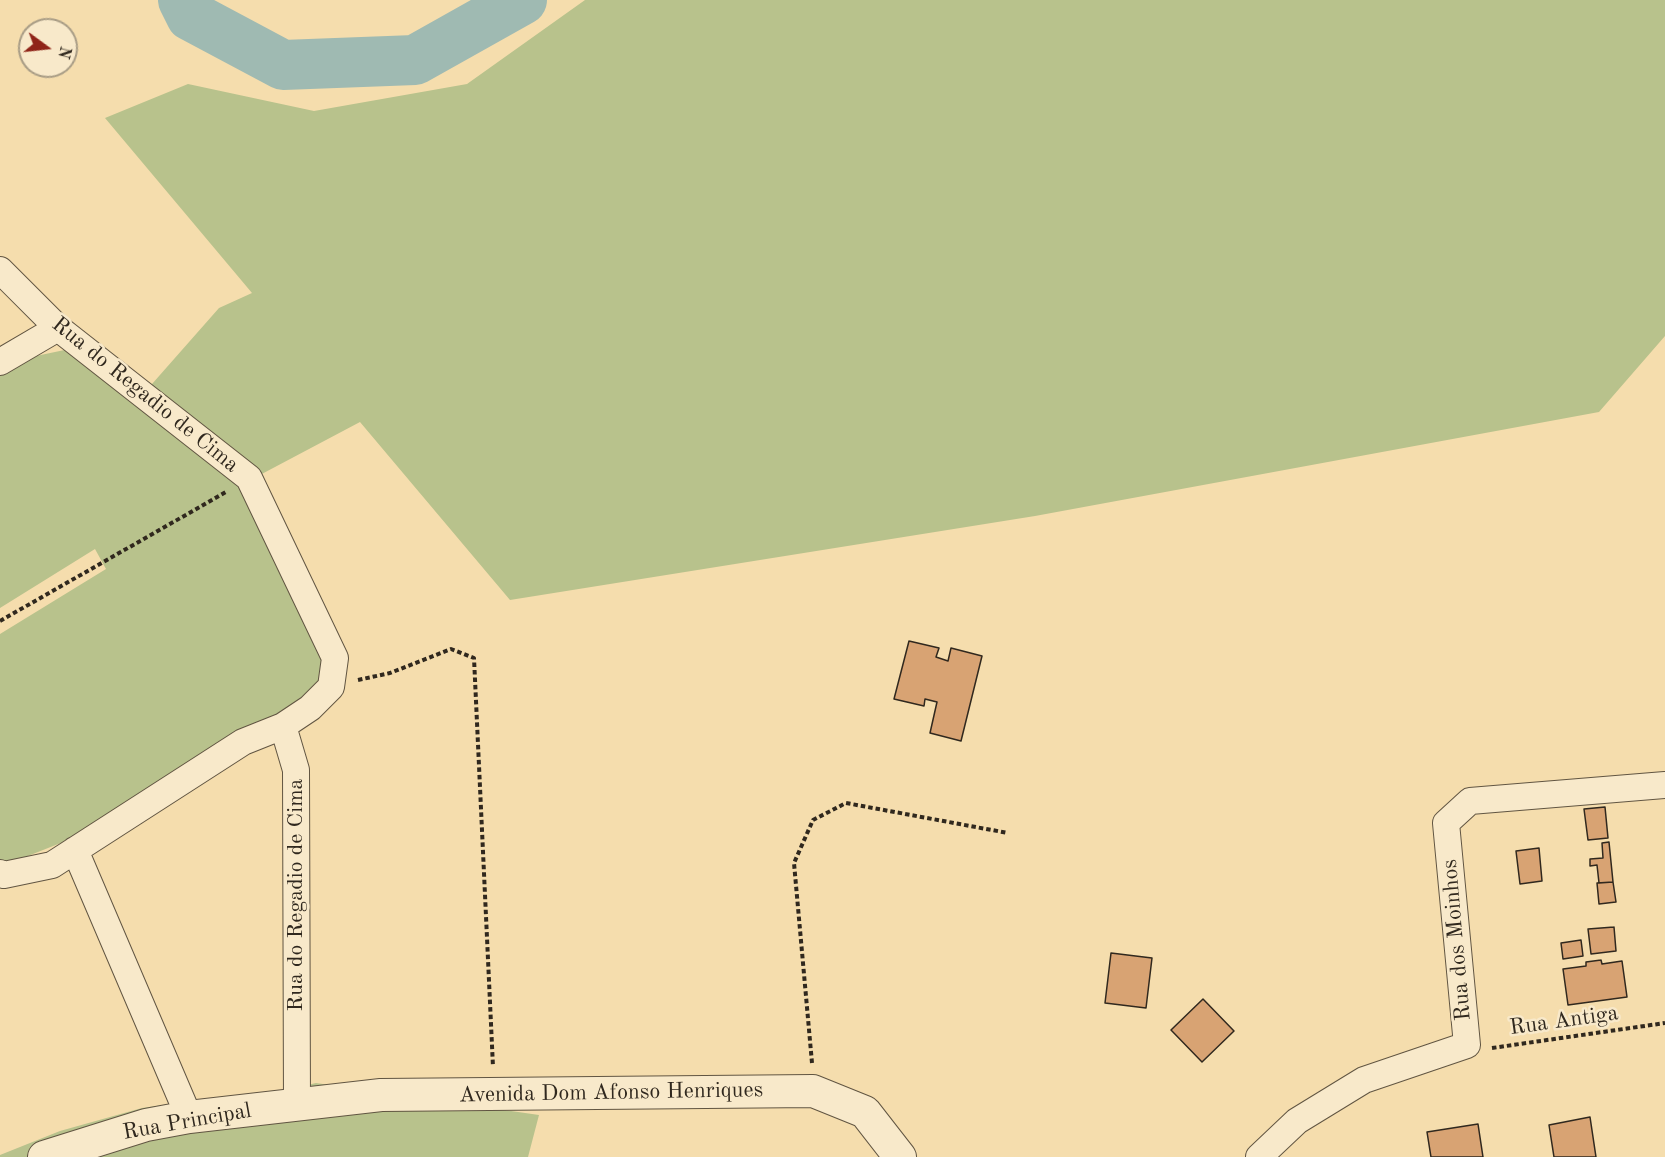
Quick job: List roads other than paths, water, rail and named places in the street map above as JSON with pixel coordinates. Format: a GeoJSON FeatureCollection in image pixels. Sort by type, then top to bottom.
{"type":"FeatureCollection","features":[{"type":"Feature","properties":{"kind":"street","name":"Rua do Regadio de Cima"},"geometry":{"type":"LineString","coordinates":[[0,270],[58,328],[249,478],[334,658],[331,687],[310,708],[283,726],[296,770],[297,1105]]}},
{"type":"Feature","properties":{"kind":"street"},"geometry":{"type":"LineString","coordinates":[[0,362],[58,328]]}},
{"type":"Feature","properties":{"kind":"street"},"geometry":{"type":"LineString","coordinates":[[0,873],[4,875],[52,865],[243,742],[283,726]]}},
{"type":"Feature","properties":{"kind":"street","name":"Rua dos Moinhos"},"geometry":{"type":"LineString","coordinates":[[1258,1157],[1297,1121],[1365,1080],[1467,1045],[1446,823],[1470,801],[1665,785]]}},
{"type":"Feature","properties":{"kind":"street"},"geometry":{"type":"LineString","coordinates":[[75,850],[189,1117]]}},
{"type":"Feature","properties":{"kind":"street","name":"Avenida Dom Afonso Henriques"},"geometry":{"type":"LineString","coordinates":[[297,1105],[381,1095],[813,1091],[865,1112],[900,1157]]}},
{"type":"Feature","properties":{"kind":"street","name":"Rua Principal"},"geometry":{"type":"LineString","coordinates":[[44,1157],[146,1125],[189,1117],[297,1105]]}},
{"type":"Feature","properties":{"kind":"waterway"},"geometry":{"type":"LineString","coordinates":[[183,0],[191,16],[283,65],[415,60],[522,0]]}}]}
